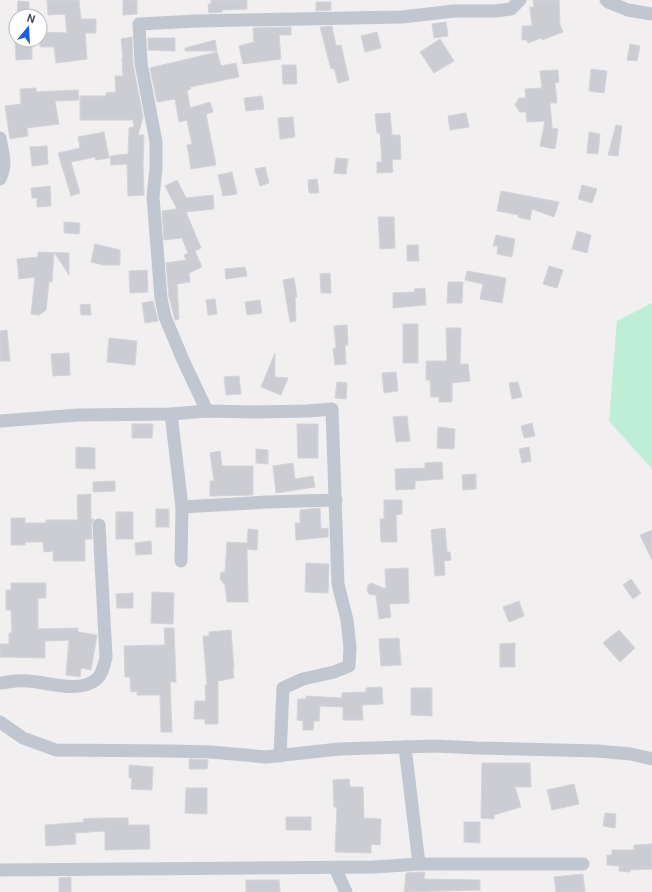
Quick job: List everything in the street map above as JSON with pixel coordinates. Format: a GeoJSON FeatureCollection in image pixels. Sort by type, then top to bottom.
{"type":"FeatureCollection","features":[{"type":"Feature","properties":{"kind":"street"},"geometry":{"type":"LineString","coordinates":[[207,411],[165,317],[161,298],[153,197],[156,168],[156,142],[141,63],[139,24],[295,19],[374,19],[454,11],[495,11],[511,9],[520,0]]}},
{"type":"Feature","properties":{"kind":"street"},"geometry":{"type":"LineString","coordinates":[[606,0],[628,10],[652,14]]}},
{"type":"Feature","properties":{"kind":"street"},"geometry":{"type":"LineString","coordinates":[[0,138],[5,162],[4,171],[0,179]]}},
{"type":"Feature","properties":{"kind":"street"},"geometry":{"type":"LineString","coordinates":[[0,420],[78,414],[171,414],[207,411],[255,412],[332,409],[338,584],[348,620],[350,647],[348,666],[334,672],[303,679],[283,688],[280,756]]}},
{"type":"Feature","properties":{"kind":"street"},"geometry":{"type":"LineString","coordinates":[[171,414],[182,507],[181,560]]}},
{"type":"Feature","properties":{"kind":"street"},"geometry":{"type":"LineString","coordinates":[[182,507],[336,500]]}},
{"type":"Feature","properties":{"kind":"street"},"geometry":{"type":"LineString","coordinates":[[0,683],[25,681],[68,686],[84,685],[95,681],[101,673],[106,657],[99,525]]}},
{"type":"Feature","properties":{"kind":"street"},"geometry":{"type":"LineString","coordinates":[[0,722],[23,738],[56,750],[211,752],[266,757],[339,749],[434,746],[597,751],[631,754],[652,759]]}},
{"type":"Feature","properties":{"kind":"street"},"geometry":{"type":"LineString","coordinates":[[405,747],[419,864]]}},
{"type":"Feature","properties":{"kind":"street"},"geometry":{"type":"LineString","coordinates":[[0,870],[335,868],[419,864],[583,864]]}},
{"type":"Feature","properties":{"kind":"street"},"geometry":{"type":"LineString","coordinates":[[335,868],[346,892]]}},
{"type":"Feature","properties":{"kind":"green space"},"geometry":{"type":"Polygon","coordinates":[[[652,303],[652,469],[609,421],[617,321],[652,303]]]}},
{"type":"Feature","properties":{"kind":"building"},"geometry":{"type":"Polygon","coordinates":[[[47,0],[79,0],[81,19],[96,19],[96,33],[85,33],[87,59],[56,63],[54,47],[48,47],[48,32],[67,33],[65,14],[48,15],[47,0]]]}},
{"type":"Feature","properties":{"kind":"building"},"geometry":{"type":"Polygon","coordinates":[[[123,0],[137,0],[137,14],[123,15],[123,0]]]}},
{"type":"Feature","properties":{"kind":"building"},"geometry":{"type":"Polygon","coordinates":[[[211,0],[247,0],[247,9],[222,10],[222,12],[209,13],[208,4],[211,4],[211,0]]]}},
{"type":"Feature","properties":{"kind":"building"},"geometry":{"type":"Polygon","coordinates":[[[533,0],[559,0],[560,25],[563,32],[542,40],[541,38],[528,43],[527,40],[522,40],[522,26],[532,26],[530,7],[534,7],[533,0]]]}},
{"type":"Feature","properties":{"kind":"building"},"geometry":{"type":"Polygon","coordinates":[[[18,1],[29,2],[29,8],[18,8],[18,1]]]}},
{"type":"Feature","properties":{"kind":"building"},"geometry":{"type":"Polygon","coordinates":[[[316,2],[331,2],[331,10],[316,11],[316,2]]]}},
{"type":"Feature","properties":{"kind":"building"},"geometry":{"type":"Polygon","coordinates":[[[446,22],[448,36],[434,38],[432,24],[446,22]]]}},
{"type":"Feature","properties":{"kind":"building"},"geometry":{"type":"Polygon","coordinates":[[[332,26],[336,46],[341,45],[349,80],[338,83],[334,68],[331,69],[320,27],[332,26]]]}},
{"type":"Feature","properties":{"kind":"building"},"geometry":{"type":"Polygon","coordinates":[[[291,27],[291,35],[279,35],[281,59],[243,64],[239,46],[254,42],[253,28],[291,27]]]}},
{"type":"Feature","properties":{"kind":"building"},"geometry":{"type":"Polygon","coordinates":[[[377,32],[381,48],[365,52],[361,36],[377,32]]]}},
{"type":"Feature","properties":{"kind":"building"},"geometry":{"type":"Polygon","coordinates":[[[132,37],[133,64],[143,117],[138,135],[144,135],[144,195],[128,196],[127,164],[111,165],[110,156],[128,154],[129,128],[134,127],[133,120],[80,120],[80,96],[106,96],[106,93],[116,92],[115,76],[123,76],[121,39],[132,37]]]}},
{"type":"Feature","properties":{"kind":"building"},"geometry":{"type":"Polygon","coordinates":[[[148,38],[175,38],[175,51],[148,50],[148,38]]]}},
{"type":"Feature","properties":{"kind":"building"},"geometry":{"type":"Polygon","coordinates":[[[440,39],[454,61],[434,73],[420,52],[440,39]]]}},
{"type":"Feature","properties":{"kind":"building"},"geometry":{"type":"Polygon","coordinates":[[[215,40],[217,51],[185,51],[185,48],[215,40]]]}},
{"type":"Feature","properties":{"kind":"building"},"geometry":{"type":"Polygon","coordinates":[[[630,44],[640,46],[637,61],[627,60],[630,44]]]}},
{"type":"Feature","properties":{"kind":"building"},"geometry":{"type":"Polygon","coordinates":[[[15,48],[32,48],[32,59],[16,60],[15,48]]]}},
{"type":"Feature","properties":{"kind":"building"},"geometry":{"type":"Polygon","coordinates":[[[217,52],[221,66],[236,63],[239,77],[190,87],[191,89],[187,90],[190,108],[210,102],[213,112],[206,114],[216,165],[191,169],[187,145],[192,144],[187,120],[179,122],[175,99],[157,102],[150,68],[217,52]]]}},
{"type":"Feature","properties":{"kind":"building"},"geometry":{"type":"Polygon","coordinates":[[[282,65],[296,65],[297,84],[283,84],[282,65]]]}},
{"type":"Feature","properties":{"kind":"building"},"geometry":{"type":"Polygon","coordinates":[[[591,69],[607,71],[604,93],[589,91],[591,69]]]}},
{"type":"Feature","properties":{"kind":"building"},"geometry":{"type":"Polygon","coordinates":[[[558,70],[559,82],[555,83],[557,103],[550,103],[552,128],[558,129],[555,149],[540,146],[545,121],[527,122],[526,112],[520,112],[515,105],[519,98],[526,98],[525,89],[542,88],[540,71],[558,70]]]}},
{"type":"Feature","properties":{"kind":"building"},"geometry":{"type":"Polygon","coordinates":[[[36,88],[36,92],[78,90],[79,100],[55,101],[59,124],[27,128],[28,136],[10,139],[5,106],[21,104],[20,89],[36,88]]]}},
{"type":"Feature","properties":{"kind":"building"},"geometry":{"type":"Polygon","coordinates":[[[262,96],[264,109],[246,111],[244,98],[262,96]]]}},
{"type":"Feature","properties":{"kind":"building"},"geometry":{"type":"Polygon","coordinates":[[[390,113],[392,135],[400,135],[401,159],[392,160],[393,172],[377,173],[377,162],[382,162],[380,133],[377,133],[375,114],[390,113]]]}},
{"type":"Feature","properties":{"kind":"building"},"geometry":{"type":"Polygon","coordinates":[[[466,113],[469,127],[450,130],[448,116],[466,113]]]}},
{"type":"Feature","properties":{"kind":"building"},"geometry":{"type":"Polygon","coordinates":[[[293,117],[295,137],[280,139],[278,118],[293,117]]]}},
{"type":"Feature","properties":{"kind":"building"},"geometry":{"type":"Polygon","coordinates":[[[616,125],[622,126],[618,156],[608,155],[616,125]]]}},
{"type":"Feature","properties":{"kind":"building"},"geometry":{"type":"Polygon","coordinates":[[[104,132],[109,158],[96,160],[95,157],[71,162],[80,193],[71,196],[58,153],[80,148],[78,137],[104,132]]]}},
{"type":"Feature","properties":{"kind":"building"},"geometry":{"type":"Polygon","coordinates":[[[589,132],[600,134],[598,154],[587,153],[589,132]]]}},
{"type":"Feature","properties":{"kind":"building"},"geometry":{"type":"Polygon","coordinates":[[[47,146],[48,164],[32,166],[30,147],[47,146]]]}},
{"type":"Feature","properties":{"kind":"building"},"geometry":{"type":"Polygon","coordinates":[[[336,158],[348,159],[346,174],[334,173],[336,158]]]}},
{"type":"Feature","properties":{"kind":"building"},"geometry":{"type":"Polygon","coordinates":[[[265,167],[269,183],[260,186],[255,169],[265,167]]]}},
{"type":"Feature","properties":{"kind":"building"},"geometry":{"type":"Polygon","coordinates":[[[232,172],[237,194],[223,196],[218,175],[232,172]]]}},
{"type":"Feature","properties":{"kind":"building"},"geometry":{"type":"Polygon","coordinates":[[[317,179],[319,193],[309,193],[308,180],[317,179]]]}},
{"type":"Feature","properties":{"kind":"building"},"geometry":{"type":"Polygon","coordinates":[[[177,180],[186,198],[213,195],[214,209],[186,212],[201,248],[195,251],[202,267],[189,273],[190,282],[177,284],[179,319],[175,320],[169,297],[166,263],[186,260],[184,255],[188,253],[182,238],[164,240],[162,211],[177,209],[165,186],[177,180]]]}},
{"type":"Feature","properties":{"kind":"building"},"geometry":{"type":"Polygon","coordinates":[[[582,185],[597,189],[592,203],[578,199],[582,185]]]}},
{"type":"Feature","properties":{"kind":"building"},"geometry":{"type":"Polygon","coordinates":[[[50,186],[51,206],[37,207],[37,198],[32,198],[31,188],[50,186]]]}},
{"type":"Feature","properties":{"kind":"building"},"geometry":{"type":"Polygon","coordinates":[[[501,191],[559,202],[554,217],[532,209],[530,220],[518,217],[519,215],[497,211],[501,191]]]}},
{"type":"Feature","properties":{"kind":"building"},"geometry":{"type":"Polygon","coordinates":[[[378,217],[394,217],[395,248],[380,249],[378,217]]]}},
{"type":"Feature","properties":{"kind":"building"},"geometry":{"type":"Polygon","coordinates":[[[64,222],[80,223],[79,234],[64,233],[64,222]]]}},
{"type":"Feature","properties":{"kind":"building"},"geometry":{"type":"Polygon","coordinates":[[[577,231],[591,235],[587,253],[572,249],[577,231]]]}},
{"type":"Feature","properties":{"kind":"building"},"geometry":{"type":"Polygon","coordinates":[[[496,235],[515,239],[512,257],[497,254],[498,246],[493,246],[496,235]]]}},
{"type":"Feature","properties":{"kind":"building"},"geometry":{"type":"Polygon","coordinates":[[[95,244],[120,250],[120,265],[103,265],[91,262],[95,244]]]}},
{"type":"Feature","properties":{"kind":"building"},"geometry":{"type":"Polygon","coordinates":[[[407,245],[418,245],[419,261],[407,261],[407,245]]]}},
{"type":"Feature","properties":{"kind":"building"},"geometry":{"type":"Polygon","coordinates":[[[38,252],[54,253],[52,282],[49,282],[46,310],[39,315],[31,314],[35,277],[19,279],[17,259],[38,257],[38,252]]]}},
{"type":"Feature","properties":{"kind":"building"},"geometry":{"type":"Polygon","coordinates":[[[54,253],[69,253],[69,275],[54,253]]]}},
{"type":"Feature","properties":{"kind":"building"},"geometry":{"type":"Polygon","coordinates":[[[549,266],[563,270],[557,288],[543,284],[549,266]]]}},
{"type":"Feature","properties":{"kind":"building"},"geometry":{"type":"Polygon","coordinates":[[[245,267],[247,276],[226,279],[225,269],[245,267]]]}},
{"type":"Feature","properties":{"kind":"building"},"geometry":{"type":"Polygon","coordinates":[[[147,270],[148,292],[130,293],[129,271],[147,270]]]}},
{"type":"Feature","properties":{"kind":"building"},"geometry":{"type":"Polygon","coordinates":[[[467,271],[506,278],[502,303],[480,299],[483,284],[465,280],[467,271]]]}},
{"type":"Feature","properties":{"kind":"building"},"geometry":{"type":"Polygon","coordinates":[[[330,273],[331,293],[321,293],[320,274],[330,273]]]}},
{"type":"Feature","properties":{"kind":"building"},"geometry":{"type":"Polygon","coordinates":[[[294,278],[297,297],[295,298],[296,321],[290,322],[283,280],[294,278]]]}},
{"type":"Feature","properties":{"kind":"building"},"geometry":{"type":"Polygon","coordinates":[[[448,282],[463,282],[462,303],[447,303],[448,282]]]}},
{"type":"Feature","properties":{"kind":"building"},"geometry":{"type":"Polygon","coordinates":[[[425,288],[426,305],[393,308],[393,293],[415,292],[414,289],[425,288]]]}},
{"type":"Feature","properties":{"kind":"building"},"geometry":{"type":"Polygon","coordinates":[[[215,299],[217,314],[208,315],[206,300],[215,299]]]}},
{"type":"Feature","properties":{"kind":"building"},"geometry":{"type":"Polygon","coordinates":[[[260,300],[262,313],[247,315],[245,302],[260,300]]]}},
{"type":"Feature","properties":{"kind":"building"},"geometry":{"type":"Polygon","coordinates":[[[153,301],[158,321],[145,323],[142,303],[153,301]]]}},
{"type":"Feature","properties":{"kind":"building"},"geometry":{"type":"Polygon","coordinates":[[[90,304],[91,315],[81,315],[80,305],[90,304]]]}},
{"type":"Feature","properties":{"kind":"building"},"geometry":{"type":"Polygon","coordinates":[[[403,324],[418,324],[418,363],[403,363],[403,324]]]}},
{"type":"Feature","properties":{"kind":"building"},"geometry":{"type":"Polygon","coordinates":[[[347,325],[348,345],[345,345],[346,364],[335,365],[333,348],[336,348],[334,326],[347,325]]]}},
{"type":"Feature","properties":{"kind":"building"},"geometry":{"type":"Polygon","coordinates":[[[446,328],[461,328],[460,364],[468,364],[470,381],[452,383],[452,402],[439,402],[439,397],[431,397],[430,380],[426,380],[426,361],[447,361],[446,328]]]}},
{"type":"Feature","properties":{"kind":"building"},"geometry":{"type":"Polygon","coordinates":[[[7,330],[10,361],[0,361],[0,331],[7,330]]]}},
{"type":"Feature","properties":{"kind":"building"},"geometry":{"type":"Polygon","coordinates":[[[109,338],[137,341],[135,365],[107,362],[109,338]]]}},
{"type":"Feature","properties":{"kind":"building"},"geometry":{"type":"Polygon","coordinates":[[[69,353],[70,375],[53,376],[51,354],[69,353]]]}},
{"type":"Feature","properties":{"kind":"building"},"geometry":{"type":"Polygon","coordinates":[[[275,353],[275,377],[288,378],[281,395],[261,387],[275,353]]]}},
{"type":"Feature","properties":{"kind":"building"},"geometry":{"type":"Polygon","coordinates":[[[396,372],[398,391],[384,393],[382,373],[396,372]]]}},
{"type":"Feature","properties":{"kind":"building"},"geometry":{"type":"Polygon","coordinates":[[[239,376],[241,394],[226,395],[224,377],[239,376]]]}},
{"type":"Feature","properties":{"kind":"building"},"geometry":{"type":"Polygon","coordinates":[[[337,382],[347,383],[346,399],[335,398],[337,382]]]}},
{"type":"Feature","properties":{"kind":"building"},"geometry":{"type":"Polygon","coordinates":[[[518,382],[522,397],[512,399],[509,383],[518,382]]]}},
{"type":"Feature","properties":{"kind":"building"},"geometry":{"type":"Polygon","coordinates":[[[407,416],[410,441],[396,442],[393,417],[407,416]]]}},
{"type":"Feature","properties":{"kind":"building"},"geometry":{"type":"Polygon","coordinates":[[[532,423],[535,436],[524,438],[521,426],[532,423]]]}},
{"type":"Feature","properties":{"kind":"building"},"geometry":{"type":"Polygon","coordinates":[[[132,424],[153,424],[152,438],[132,438],[132,424]]]}},
{"type":"Feature","properties":{"kind":"building"},"geometry":{"type":"Polygon","coordinates":[[[297,424],[318,424],[318,458],[298,458],[297,424]]]}},
{"type":"Feature","properties":{"kind":"building"},"geometry":{"type":"Polygon","coordinates":[[[438,427],[455,429],[454,449],[437,448],[438,427]]]}},
{"type":"Feature","properties":{"kind":"building"},"geometry":{"type":"Polygon","coordinates":[[[76,447],[95,448],[95,469],[76,468],[76,447]]]}},
{"type":"Feature","properties":{"kind":"building"},"geometry":{"type":"Polygon","coordinates":[[[529,447],[531,461],[522,463],[519,449],[529,447]]]}},
{"type":"Feature","properties":{"kind":"building"},"geometry":{"type":"Polygon","coordinates":[[[256,449],[268,450],[268,464],[256,463],[256,449]]]}},
{"type":"Feature","properties":{"kind":"building"},"geometry":{"type":"Polygon","coordinates":[[[220,451],[222,466],[253,466],[253,495],[210,496],[210,481],[214,481],[210,453],[220,451]]]}},
{"type":"Feature","properties":{"kind":"building"},"geometry":{"type":"Polygon","coordinates":[[[442,462],[443,479],[415,481],[415,489],[396,490],[395,469],[425,468],[425,463],[442,462]]]}},
{"type":"Feature","properties":{"kind":"building"},"geometry":{"type":"Polygon","coordinates":[[[293,463],[295,479],[313,476],[315,487],[276,493],[273,466],[293,463]]]}},
{"type":"Feature","properties":{"kind":"building"},"geometry":{"type":"Polygon","coordinates":[[[476,474],[476,489],[463,490],[462,475],[476,474]]]}},
{"type":"Feature","properties":{"kind":"building"},"geometry":{"type":"Polygon","coordinates":[[[115,481],[115,491],[93,492],[93,482],[115,481]]]}},
{"type":"Feature","properties":{"kind":"building"},"geometry":{"type":"Polygon","coordinates":[[[91,494],[91,519],[94,519],[91,525],[92,539],[85,539],[85,561],[53,561],[53,551],[44,552],[43,542],[25,542],[25,545],[11,545],[11,518],[25,518],[25,523],[46,523],[46,520],[78,520],[77,495],[91,494]]]}},
{"type":"Feature","properties":{"kind":"building"},"geometry":{"type":"Polygon","coordinates":[[[384,500],[402,500],[402,514],[396,515],[397,542],[381,542],[380,519],[384,519],[384,500]]]}},
{"type":"Feature","properties":{"kind":"building"},"geometry":{"type":"Polygon","coordinates":[[[320,508],[321,529],[328,528],[328,537],[296,540],[295,523],[300,523],[300,510],[320,508]]]}},
{"type":"Feature","properties":{"kind":"building"},"geometry":{"type":"Polygon","coordinates":[[[156,509],[169,509],[169,527],[156,527],[156,509]]]}},
{"type":"Feature","properties":{"kind":"building"},"geometry":{"type":"Polygon","coordinates":[[[116,512],[133,512],[133,539],[116,539],[116,512]]]}},
{"type":"Feature","properties":{"kind":"building"},"geometry":{"type":"Polygon","coordinates":[[[445,528],[447,552],[450,552],[451,560],[444,561],[445,575],[435,576],[431,530],[445,528]]]}},
{"type":"Feature","properties":{"kind":"building"},"geometry":{"type":"Polygon","coordinates":[[[248,529],[258,530],[257,550],[247,549],[248,602],[227,602],[225,585],[220,579],[221,572],[225,572],[227,542],[247,543],[248,529]]]}},
{"type":"Feature","properties":{"kind":"building"},"geometry":{"type":"Polygon","coordinates":[[[652,530],[652,560],[640,535],[652,530]]]}},
{"type":"Feature","properties":{"kind":"building"},"geometry":{"type":"Polygon","coordinates":[[[151,541],[152,554],[136,555],[135,543],[151,541]]]}},
{"type":"Feature","properties":{"kind":"building"},"geometry":{"type":"Polygon","coordinates":[[[306,563],[329,564],[328,593],[305,592],[306,563]]]}},
{"type":"Feature","properties":{"kind":"building"},"geometry":{"type":"Polygon","coordinates":[[[408,568],[409,603],[389,604],[391,617],[379,619],[376,595],[369,594],[367,591],[368,585],[371,583],[386,589],[385,569],[408,568]]]}},
{"type":"Feature","properties":{"kind":"building"},"geometry":{"type":"Polygon","coordinates":[[[631,579],[641,593],[633,599],[623,585],[631,579]]]}},
{"type":"Feature","properties":{"kind":"building"},"geometry":{"type":"Polygon","coordinates":[[[11,583],[46,583],[46,598],[38,598],[38,629],[78,628],[78,632],[97,635],[91,670],[81,668],[80,677],[66,675],[69,640],[45,641],[45,658],[0,657],[0,644],[9,644],[9,633],[12,633],[11,610],[6,610],[6,590],[11,590],[11,583]]]}},
{"type":"Feature","properties":{"kind":"building"},"geometry":{"type":"Polygon","coordinates":[[[152,592],[174,593],[173,624],[151,623],[152,592]]]}},
{"type":"Feature","properties":{"kind":"building"},"geometry":{"type":"Polygon","coordinates":[[[133,593],[133,608],[117,608],[116,594],[133,593]]]}},
{"type":"Feature","properties":{"kind":"building"},"geometry":{"type":"Polygon","coordinates":[[[519,601],[524,616],[509,622],[503,607],[519,601]]]}},
{"type":"Feature","properties":{"kind":"building"},"geometry":{"type":"Polygon","coordinates":[[[164,628],[174,628],[176,682],[170,682],[172,732],[161,732],[160,695],[137,695],[137,691],[131,692],[130,677],[125,677],[124,646],[165,645],[164,628]]]}},
{"type":"Feature","properties":{"kind":"building"},"geometry":{"type":"Polygon","coordinates":[[[231,630],[234,678],[218,681],[218,724],[205,724],[205,719],[194,719],[195,701],[206,701],[205,685],[207,685],[203,636],[209,636],[209,632],[231,630]]]}},
{"type":"Feature","properties":{"kind":"building"},"geometry":{"type":"Polygon","coordinates":[[[619,630],[635,648],[620,662],[603,643],[619,630]]]}},
{"type":"Feature","properties":{"kind":"building"},"geometry":{"type":"Polygon","coordinates":[[[399,638],[401,665],[381,666],[379,639],[399,638]]]}},
{"type":"Feature","properties":{"kind":"building"},"geometry":{"type":"Polygon","coordinates":[[[515,643],[515,667],[500,667],[500,644],[515,643]]]}},
{"type":"Feature","properties":{"kind":"building"},"geometry":{"type":"Polygon","coordinates":[[[382,687],[383,704],[362,705],[363,720],[343,720],[343,707],[320,706],[319,721],[314,721],[313,730],[303,730],[303,721],[297,720],[298,699],[306,699],[306,696],[342,698],[342,693],[366,692],[366,688],[382,687]]]}},
{"type":"Feature","properties":{"kind":"building"},"geometry":{"type":"Polygon","coordinates":[[[411,688],[432,688],[432,716],[411,715],[411,688]]]}},
{"type":"Feature","properties":{"kind":"building"},"geometry":{"type":"Polygon","coordinates":[[[189,759],[208,760],[207,769],[189,769],[189,759]]]}},
{"type":"Feature","properties":{"kind":"building"},"geometry":{"type":"Polygon","coordinates":[[[482,763],[530,763],[531,787],[515,787],[521,807],[494,815],[494,819],[481,818],[482,763]]]}},
{"type":"Feature","properties":{"kind":"building"},"geometry":{"type":"Polygon","coordinates":[[[129,765],[153,767],[152,790],[131,789],[132,778],[129,778],[129,765]]]}},
{"type":"Feature","properties":{"kind":"building"},"geometry":{"type":"Polygon","coordinates":[[[349,779],[350,787],[363,787],[364,818],[381,819],[380,845],[371,844],[371,853],[335,852],[337,807],[334,807],[333,780],[349,779]]]}},
{"type":"Feature","properties":{"kind":"building"},"geometry":{"type":"Polygon","coordinates":[[[574,784],[579,804],[552,810],[547,790],[574,784]]]}},
{"type":"Feature","properties":{"kind":"building"},"geometry":{"type":"Polygon","coordinates":[[[186,788],[207,788],[207,814],[185,813],[186,788]]]}},
{"type":"Feature","properties":{"kind":"building"},"geometry":{"type":"Polygon","coordinates":[[[605,813],[616,814],[615,828],[603,826],[605,813]]]}},
{"type":"Feature","properties":{"kind":"building"},"geometry":{"type":"Polygon","coordinates":[[[286,817],[311,817],[311,830],[286,830],[286,817]]]}},
{"type":"Feature","properties":{"kind":"building"},"geometry":{"type":"Polygon","coordinates":[[[128,818],[128,825],[149,825],[150,849],[105,850],[105,831],[75,833],[76,844],[46,846],[45,825],[84,822],[83,819],[128,818]]]}},
{"type":"Feature","properties":{"kind":"building"},"geometry":{"type":"Polygon","coordinates":[[[464,822],[480,822],[480,843],[464,842],[464,822]]]}},
{"type":"Feature","properties":{"kind":"building"},"geometry":{"type":"Polygon","coordinates":[[[652,844],[652,869],[630,870],[630,872],[619,871],[619,866],[607,865],[607,855],[612,855],[612,850],[634,850],[634,845],[652,844]]]}},
{"type":"Feature","properties":{"kind":"building"},"geometry":{"type":"Polygon","coordinates":[[[425,872],[424,879],[480,880],[480,890],[404,892],[406,873],[425,872]]]}},
{"type":"Feature","properties":{"kind":"building"},"geometry":{"type":"Polygon","coordinates":[[[583,874],[585,892],[556,892],[554,877],[583,874]]]}},
{"type":"Feature","properties":{"kind":"building"},"geometry":{"type":"Polygon","coordinates":[[[71,877],[71,892],[59,892],[59,878],[71,877]]]}},
{"type":"Feature","properties":{"kind":"building"},"geometry":{"type":"Polygon","coordinates":[[[246,880],[279,880],[280,892],[246,892],[246,880]]]}}]}
